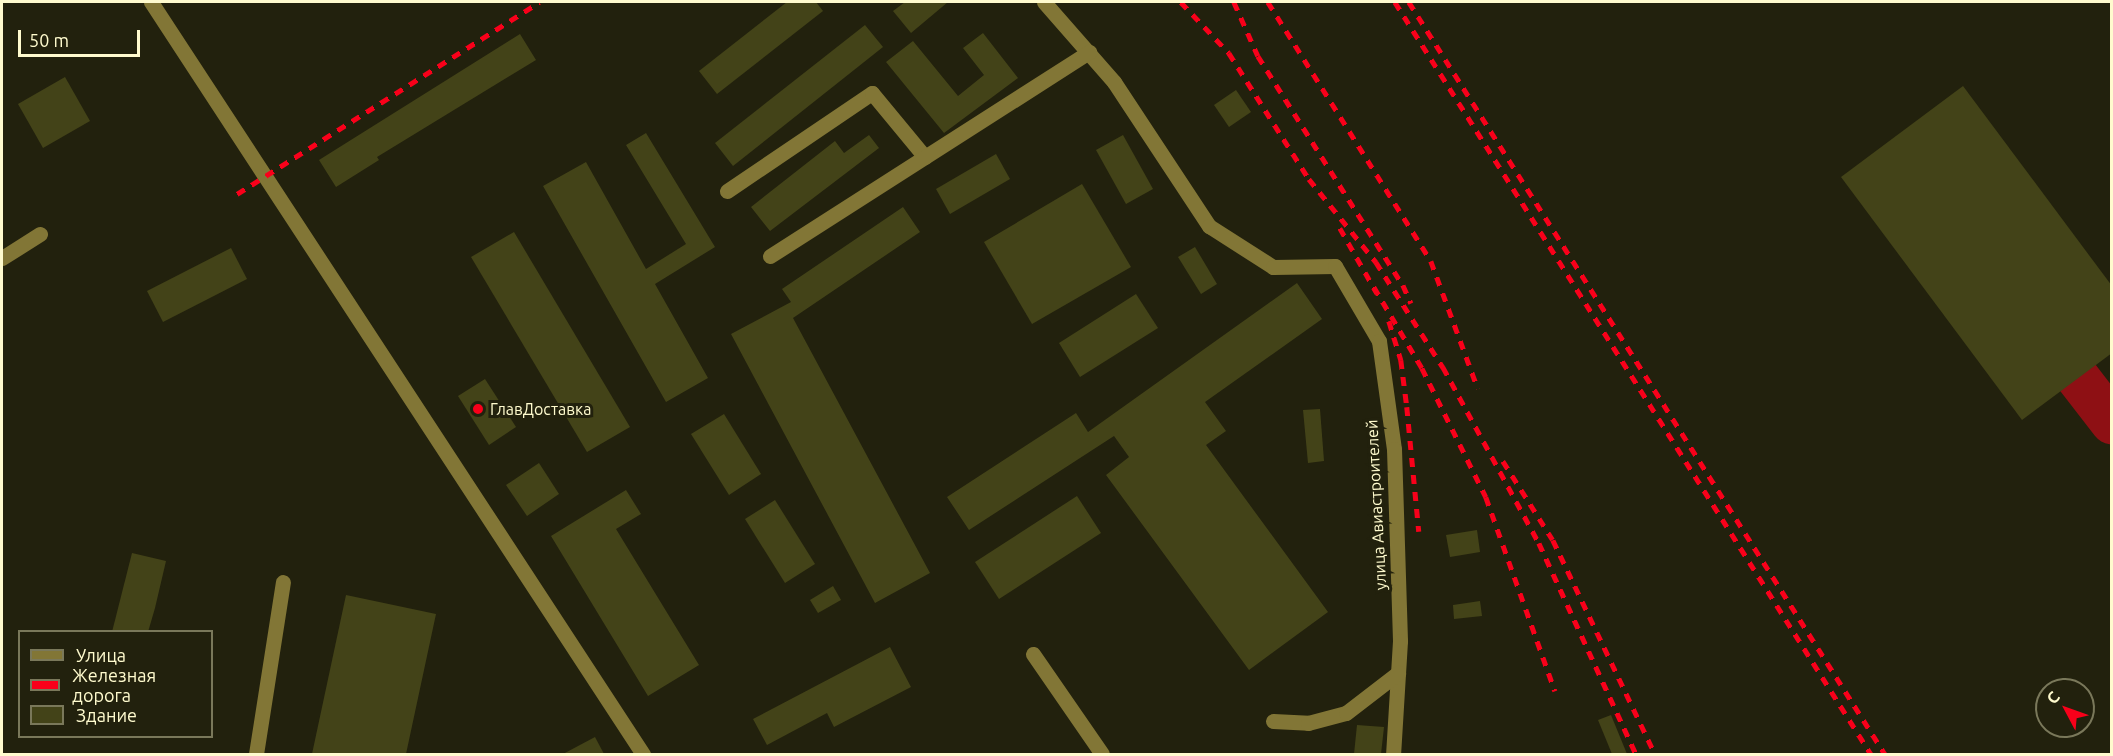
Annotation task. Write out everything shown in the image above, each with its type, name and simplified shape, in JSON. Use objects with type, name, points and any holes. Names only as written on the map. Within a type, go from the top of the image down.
[{"type":"street","points":[[151,2],[643,754]]},
{"type":"street","points":[[770,256],[1089,52],[1044,2]]},
{"type":"street","name":"улица Авиастроителей","points":[[1089,52],[1114,82],[1209,226],[1273,267],[1335,266],[1379,341],[1394,449],[1398,673],[1394,754]]},
{"type":"street","points":[[727,191],[872,93],[925,157]]},
{"type":"street","points":[[2,258],[40,234]]},
{"type":"street","points":[[256,754],[283,582]]},
{"type":"street","points":[[1033,654],[1102,754]]},
{"type":"street","points":[[1273,721],[1308,723],[1346,713],[1398,673]]},
{"type":"building","points":[[787,2],[816,2],[823,11],[717,94],[699,71]]},
{"type":"building","points":[[905,2],[948,2],[911,33],[893,11]]},
{"type":"building","points":[[865,25],[883,47],[733,166],[715,143]]},
{"type":"building","points":[[983,33],[1018,78],[944,133],[886,62],[913,41],[958,96],[984,75],[963,48]]},
{"type":"building","points":[[520,34],[536,60],[377,157],[379,160],[336,187],[319,160]]},
{"type":"building","points":[[65,77],[90,121],[43,148],[18,104]]},
{"type":"building","points":[[1963,86],[2112,286],[2112,353],[2022,420],[1841,177]]},
{"type":"building","points":[[1236,90],[1251,112],[1229,127],[1214,105]]},
{"type":"building","points":[[646,133],[715,247],[655,284],[708,378],[666,402],[543,186],[586,162],[646,269],[686,244],[626,145]]},
{"type":"building","points":[[869,135],[879,148],[770,231],[751,207],[835,141],[844,153]]},
{"type":"building","points":[[1123,135],[1153,189],[1126,204],[1096,150]]},
{"type":"building","points":[[996,154],[1010,179],[950,214],[936,189]]},
{"type":"building","points":[[1082,184],[1131,267],[1032,324],[984,242]]},
{"type":"building","points":[[903,207],[920,232],[793,318],[930,573],[875,603],[731,334],[791,302],[782,289]]},
{"type":"building","points":[[514,232],[630,427],[587,452],[471,257]]},
{"type":"building","points":[[1195,247],[1217,284],[1201,294],[1178,257]]},
{"type":"building","points":[[231,248],[247,279],[163,322],[147,291]]},
{"type":"building","points":[[1297,283],[1322,319],[1205,402],[1226,431],[1206,445],[1328,612],[1249,670],[1106,475],[1129,457],[1114,436],[969,530],[947,497],[1076,413],[1088,432]]},
{"type":"building","points":[[1136,294],[1158,328],[1080,377],[1059,343]]},
{"type":"building","points":[[485,379],[516,427],[489,445],[458,396]]},
{"type":"building","points":[[1320,409],[1324,461],[1308,463],[1303,410]]},
{"type":"building","points":[[724,414],[761,474],[729,495],[691,434]]},
{"type":"building","points":[[539,463],[559,494],[527,516],[506,485]]},
{"type":"building","points":[[626,490],[641,514],[616,529],[699,665],[648,696],[551,536]]},
{"type":"building","points":[[1077,496],[1101,533],[999,599],[975,562]]},
{"type":"building","points":[[775,500],[815,564],[785,583],[745,519]]},
{"type":"building","points":[[1477,530],[1480,552],[1450,557],[1446,535]]},
{"type":"building","points":[[132,553],[166,561],[149,630],[113,630]]},
{"type":"building","points":[[833,586],[841,600],[818,613],[810,600]]},
{"type":"building","points":[[346,595],[436,614],[406,754],[312,754]]},
{"type":"building","points":[[1480,601],[1482,616],[1454,619],[1453,605]]},
{"type":"building","points":[[890,647],[911,687],[834,727],[827,713],[767,745],[753,719]]},
{"type":"building","points":[[1611,715],[1627,754],[1612,754],[1598,720]]},
{"type":"building","points":[[1357,725],[1384,727],[1381,754],[1354,754]]},
{"type":"building","points":[[595,737],[604,754],[563,754]]},
{"type":"taxiway","points":[[2078,378],[2112,422]]},
{"type":"railway","points":[[237,194],[539,2]]},
{"type":"railway","points":[[1181,2],[1229,53],[1309,179],[1376,262],[1443,367],[1539,543],[1636,754]]},
{"type":"railway","points":[[1234,2],[1258,56],[1403,285],[1411,303]]},
{"type":"railway","points":[[1268,2],[1431,261],[1478,389]]},
{"type":"railway","points":[[1395,2],[1871,754]]},
{"type":"railway","points":[[1409,2],[1885,754]]},
{"type":"railway","points":[[1340,228],[1377,293]]},
{"type":"railway","points":[[1374,287],[1422,368],[1486,497],[1555,691]]},
{"type":"railway","points":[[1389,321],[1401,360],[1419,531]]},
{"type":"railway","points":[[1503,461],[1553,540],[1655,754]]},
{"type":"place","name":"ГлавДоставка","points":[[478,409]]}]
